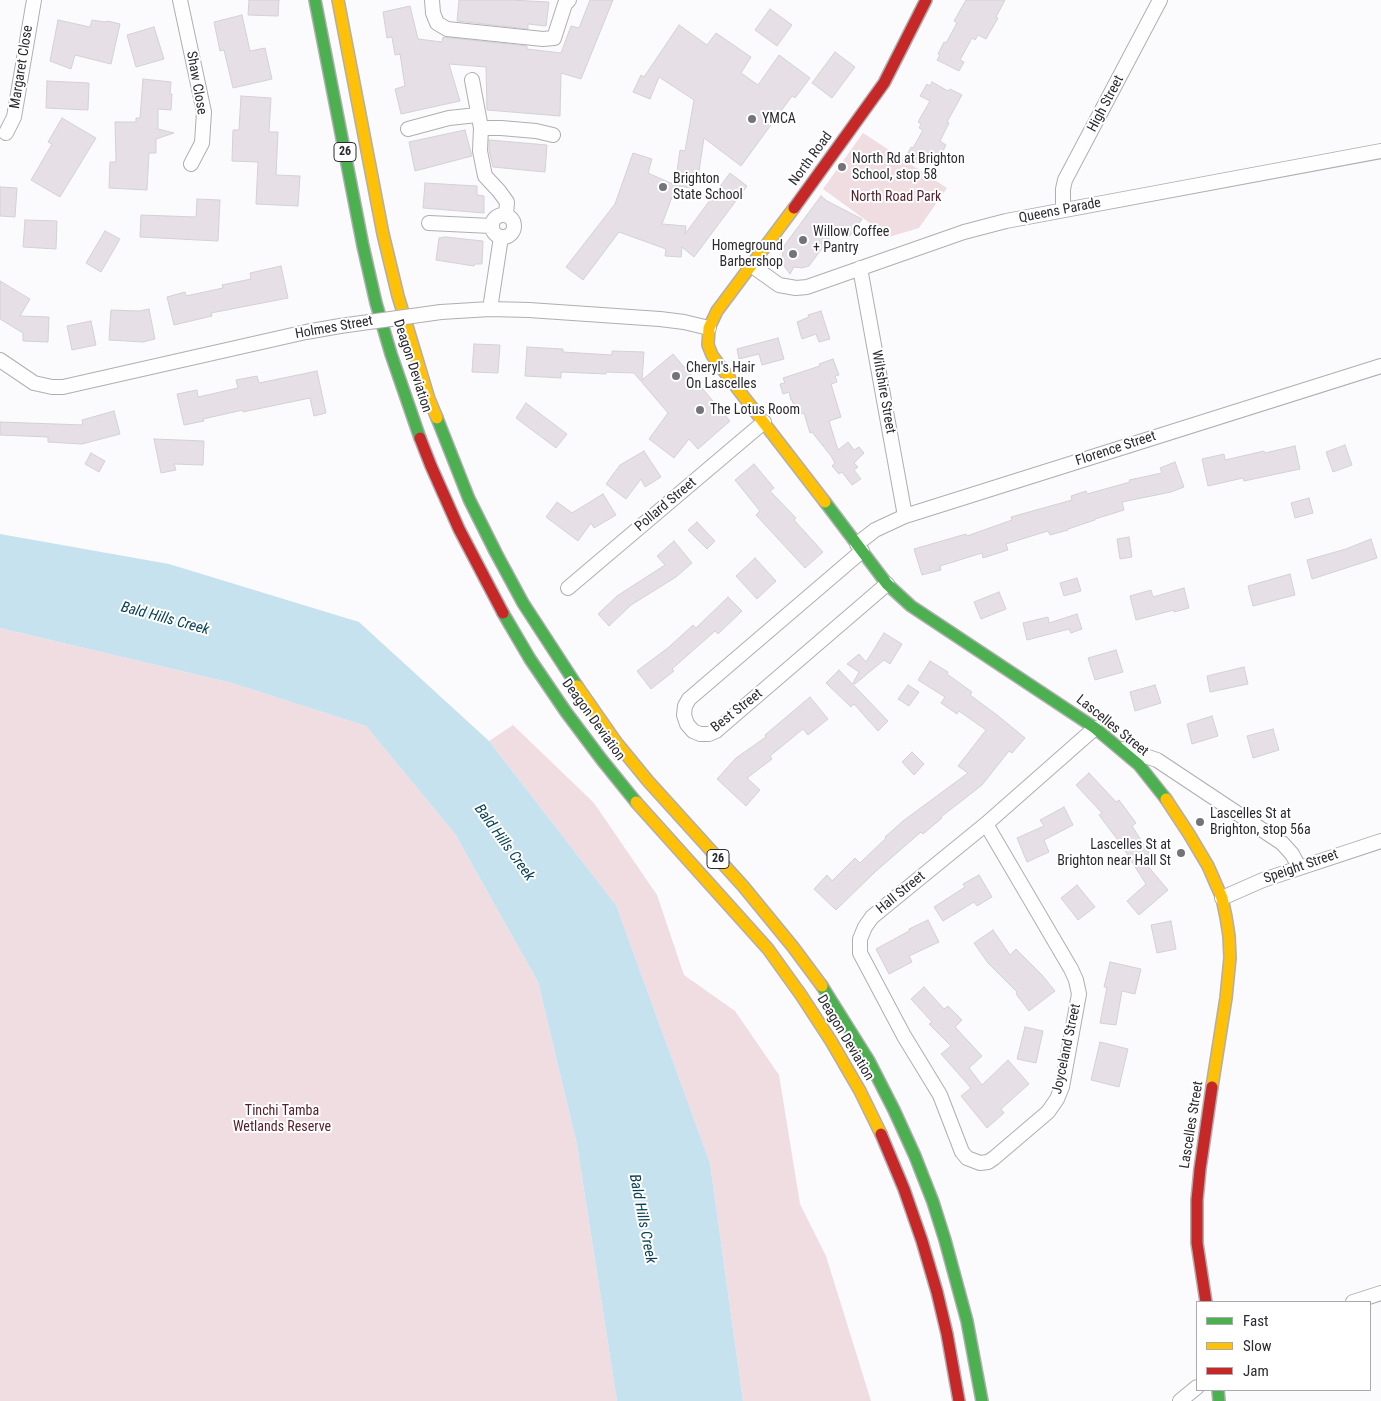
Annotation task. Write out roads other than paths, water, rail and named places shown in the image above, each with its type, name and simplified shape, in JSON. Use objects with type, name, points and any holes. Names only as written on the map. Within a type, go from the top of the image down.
[{"type":"main road","name":"Deagon Deviation","points":[[315,0],[363,246],[376,302],[408,405],[431,466],[459,529],[530,659],[566,712],[646,814],[768,949],[802,995],[860,1091],[881,1134],[907,1197],[922,1241],[947,1334],[959,1401]]},
{"type":"main road","name":"Deagon Deviation","points":[[338,0],[398,296],[430,399],[469,499],[524,603],[569,675],[616,742],[653,787],[743,886],[793,947],[837,1009],[869,1061],[898,1117],[933,1202],[967,1322],[982,1401]]},
{"type":"main road","name":"North Road","points":[[710,328],[717,311],[808,190],[884,84],[926,0]]},
{"type":"main road","name":"Lascelles Street","points":[[710,328],[708,345],[712,356],[887,584],[911,606],[1095,728],[1139,766],[1159,789],[1208,866],[1222,898],[1229,936],[1230,958],[1226,998],[1196,1200],[1197,1243],[1206,1301]]},
{"type":"street","name":"Margaret Close","points":[[6,133],[14,117],[34,0]]},
{"type":"street","name":"Shaw Close","points":[[180,0],[204,112],[202,143],[191,164]]},
{"type":"street","points":[[432,0],[433,13],[438,23],[447,29],[543,39],[554,38],[563,1]]},
{"type":"street","name":"High Street","points":[[1063,210],[1065,180],[1160,0]]},
{"type":"street","points":[[472,80],[479,122],[480,151],[485,176],[507,202],[506,215]]},
{"type":"street","points":[[408,129],[449,118],[553,135]]},
{"type":"street","name":"Queens Parade","points":[[751,265],[779,285],[796,288],[807,287],[964,232],[1006,221],[1381,151]]},
{"type":"street","points":[[506,215],[512,220],[514,229],[507,236],[501,237],[494,233],[491,226],[497,216],[506,215]]},
{"type":"street","points":[[429,223],[491,226]]},
{"type":"street","points":[[490,310],[501,237]]},
{"type":"street","name":"Wiltshire Street","points":[[860,268],[905,516]]},
{"type":"street","name":"Holmes Street","points":[[0,360],[34,383],[63,388],[306,332],[441,312],[528,310],[660,319],[710,328]]},
{"type":"street","name":"Florence Street","points":[[859,548],[875,530],[905,516],[1381,366]]},
{"type":"street","name":"Pollard Street","points":[[568,588],[764,422]]},
{"type":"street","name":"Best Street","points":[[859,548],[689,699],[685,706],[684,715],[687,724],[693,731],[700,734],[709,734],[716,730],[887,584]]},
{"type":"street","name":"Hall Street","points":[[972,1161],[962,1152],[940,1095],[904,1036],[868,969],[860,953],[860,939],[872,917],[986,824],[1095,728]]},
{"type":"street","points":[[1116,746],[1157,760],[1253,823],[1287,847],[1299,867]]},
{"type":"street","name":"Joyceland Street","points":[[972,1161],[988,1162],[994,1158],[1048,1112],[1057,1098],[1062,1087],[1079,994],[1071,969],[986,824]]},
{"type":"street","name":"Speight Street","points":[[1222,898],[1256,882],[1381,841]]},
{"type":"street","points":[[1356,1301],[1381,1293]]},
{"type":"street","points":[[1180,1401],[1196,1388]]},
{"type":"water","name":"Bald Hills Creek","points":[[0,534],[169,564],[359,622],[489,741],[616,905],[710,1163],[743,1401],[617,1401],[577,1145],[538,982],[455,834],[366,726],[232,683],[0,628]]},
{"type":"place","name":"YMCA","points":[[752,119]]},
{"type":"place","name":"North Rd at Brighton School, stop 58","points":[[842,167]]},
{"type":"place","name":"Brighton State School","points":[[663,187]]},
{"type":"place","name":"Willow Coffee + Pantry","points":[[803,240]]},
{"type":"place","name":"Homeground Barbershop","points":[[793,254]]},
{"type":"place","name":"Cheryl's Hair On Lascelles","points":[[676,376]]},
{"type":"place","name":"The Lotus Room","points":[[700,410]]},
{"type":"place","name":"Lascelles St at Brighton, stop 56a","points":[[1200,822]]},
{"type":"place","name":"Lascelles St at Brighton near Hall St","points":[[1181,853]]},
{"type":"park label","name":"North Road Park","points":[[896,197]]},
{"type":"park label","name":"Tinchi Tamba Wetlands Reserve","points":[[282,1120]]}]
